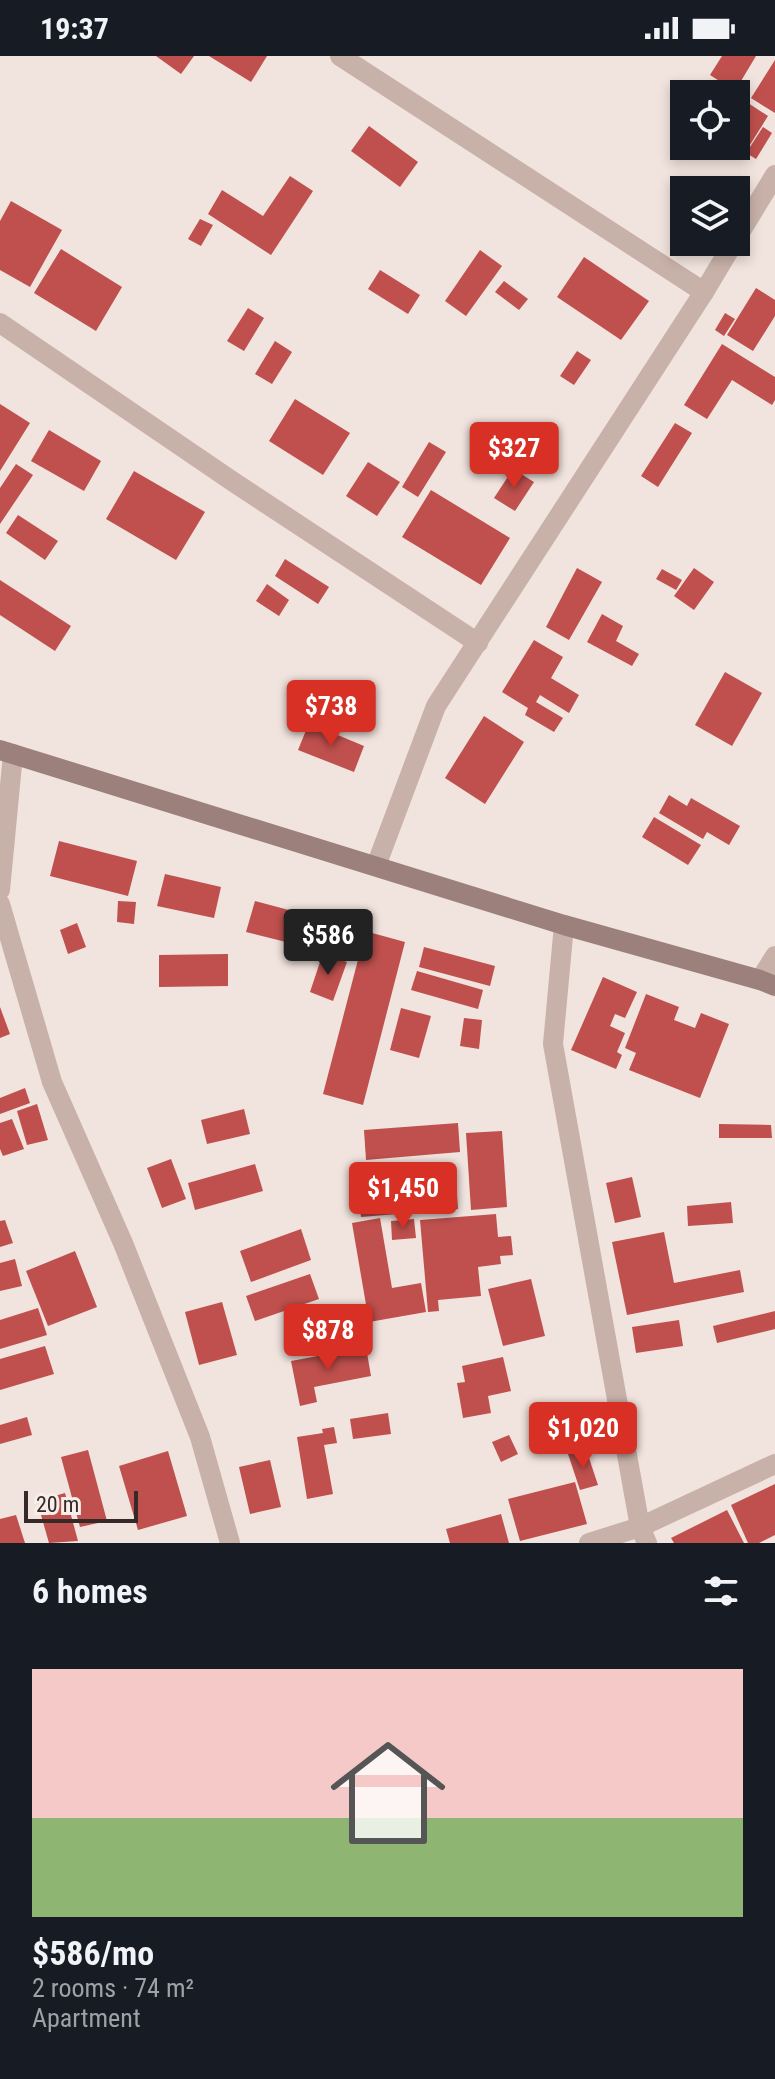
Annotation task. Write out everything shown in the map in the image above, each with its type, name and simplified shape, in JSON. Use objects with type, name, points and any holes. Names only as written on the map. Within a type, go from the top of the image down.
[{"type":"street","points":[[340,56],[704,292]]},
{"type":"street","points":[[750,216],[775,175]]},
{"type":"street","points":[[376,866],[436,706],[726,256]]},
{"type":"street","points":[[0,323],[478,643]]},
{"type":"street","points":[[0,890],[6,752],[564,925],[767,983],[775,956]]},
{"type":"street","points":[[0,904],[52,1082],[123,1243],[194,1423],[230,1543]]},
{"type":"street","points":[[564,925],[553,1044],[644,1535]]},
{"type":"street","points":[[589,1543],[644,1535],[775,1464]]},
{"type":"building","points":[[156,56],[194,56],[181,74]]},
{"type":"building","points":[[209,56],[267,56],[251,82]]},
{"type":"building","points":[[722,56],[756,56],[742,80],[718,80],[710,75]]},
{"type":"building","points":[[775,60],[775,113],[751,98]]},
{"type":"building","points":[[750,104],[768,116],[750,145]]},
{"type":"building","points":[[369,126],[418,162],[400,187],[351,151]]},
{"type":"building","points":[[763,127],[772,133],[756,159],[750,155],[750,147]]},
{"type":"building","points":[[290,176],[313,191],[271,255],[208,214],[222,190],[263,216]]},
{"type":"building","points":[[11,201],[62,230],[30,287],[0,270],[0,221]]},
{"type":"building","points":[[200,219],[213,225],[201,246],[188,239]]},
{"type":"building","points":[[61,249],[122,287],[96,331],[34,293]]},
{"type":"building","points":[[480,250],[502,266],[466,316],[445,301]]},
{"type":"building","points":[[584,257],[649,301],[621,340],[557,297]]},
{"type":"building","points":[[380,270],[420,295],[408,314],[368,289]]},
{"type":"building","points":[[504,281],[528,299],[519,310],[495,292]]},
{"type":"building","points":[[756,288],[775,300],[775,316],[753,351],[727,335]]},
{"type":"building","points":[[248,308],[264,318],[244,351],[227,341]]},
{"type":"building","points":[[725,313],[735,319],[724,336],[715,330]]},
{"type":"building","points":[[275,341],[292,352],[272,384],[255,374]]},
{"type":"building","points":[[722,344],[775,377],[775,400],[772,405],[732,380],[707,419],[684,405]]},
{"type":"building","points":[[577,351],[591,360],[574,385],[560,376]]},
{"type":"building","points":[[295,399],[350,433],[323,475],[269,441]]},
{"type":"building","points":[[0,404],[30,423],[0,471]]},
{"type":"building","points":[[675,423],[692,433],[658,487],[641,476]]},
{"type":"building","points":[[49,430],[101,461],[84,491],[31,461]]},
{"type":"building","points":[[429,442],[446,452],[418,497],[402,487]]},
{"type":"building","points":[[368,462],[400,482],[377,516],[346,496]]},
{"type":"building","points":[[16,464],[33,475],[0,524],[0,488]]},
{"type":"building","points":[[513,469],[534,482],[515,511],[494,498]]},
{"type":"building","points":[[134,471],[205,512],[176,560],[106,519]]},
{"type":"building","points":[[431,490],[510,538],[481,585],[402,537]]},
{"type":"building","points":[[18,515],[58,541],[45,560],[6,533]]},
{"type":"building","points":[[285,559],[329,587],[318,604],[275,576]]},
{"type":"building","points":[[577,568],[602,582],[569,640],[546,627]]},
{"type":"building","points":[[694,568],[714,582],[694,610],[674,596]]},
{"type":"building","points":[[662,569],[682,580],[676,590],[656,579]]},
{"type":"building","points":[[0,580],[71,626],[55,651],[0,615]]},
{"type":"building","points":[[267,584],[289,600],[279,616],[256,601]]},
{"type":"building","points":[[602,614],[623,626],[616,641],[639,654],[632,666],[587,642]]},
{"type":"building","points":[[534,640],[563,657],[551,678],[579,695],[569,713],[540,695],[536,702],[563,718],[554,732],[525,715],[528,708],[502,692]]},
{"type":"building","points":[[725,672],[762,693],[732,746],[695,725]]},
{"type":"building","points":[[484,716],[524,742],[485,804],[445,778]]},
{"type":"building","points":[[309,723],[364,746],[354,772],[298,750]]},
{"type":"building","points":[[669,795],[687,806],[691,798],[740,826],[729,845],[707,832],[703,839],[659,813]]},
{"type":"building","points":[[654,817],[701,845],[688,865],[642,837]]},
{"type":"building","points":[[59,841],[137,861],[128,896],[50,876]]},
{"type":"building","points":[[165,874],[221,887],[214,918],[157,906]]},
{"type":"building","points":[[118,901],[136,902],[134,924],[117,922]]},
{"type":"building","points":[[255,901],[330,921],[322,951],[246,932]]},
{"type":"building","points":[[77,923],[86,947],[68,954],[60,930]]},
{"type":"building","points":[[343,925],[405,942],[363,1105],[323,1094],[359,956],[336,950]]},
{"type":"building","points":[[424,947],[495,966],[490,986],[419,967]]},
{"type":"building","points":[[323,953],[347,962],[333,1001],[310,992]]},
{"type":"building","points":[[228,954],[228,986],[159,987],[159,955]]},
{"type":"building","points":[[417,971],[483,990],[478,1009],[411,990]]},
{"type":"building","points":[[603,977],[637,992],[625,1018],[615,1014],[610,1026],[625,1033],[617,1052],[622,1055],[616,1069],[571,1050]]},
{"type":"building","points":[[646,994],[679,1007],[674,1020],[695,1028],[701,1013],[729,1024],[700,1098],[629,1070],[636,1053],[625,1048]]},
{"type":"building","points":[[0,1007],[10,1034],[0,1038]]},
{"type":"building","points":[[401,1008],[431,1016],[419,1058],[390,1050]]},
{"type":"building","points":[[464,1018],[482,1020],[479,1049],[460,1046]]},
{"type":"building","points":[[25,1088],[30,1103],[0,1114],[0,1098]]},
{"type":"building","points":[[37,1104],[48,1140],[27,1145],[17,1111]]},
{"type":"building","points":[[244,1109],[250,1134],[207,1144],[201,1120]]},
{"type":"building","points":[[12,1119],[24,1149],[3,1156],[0,1123]]},
{"type":"building","points":[[458,1123],[460,1152],[366,1160],[364,1130]]},
{"type":"building","points":[[719,1124],[771,1125],[772,1138],[719,1138]]},
{"type":"building","points":[[502,1131],[507,1207],[471,1210],[466,1133]]},
{"type":"building","points":[[171,1159],[186,1199],[162,1208],[147,1168]]},
{"type":"building","points":[[255,1164],[263,1191],[195,1210],[188,1183]]},
{"type":"building","points":[[632,1177],[641,1217],[615,1223],[606,1183]]},
{"type":"building","points":[[456,1182],[458,1209],[361,1217],[358,1190]]},
{"type":"building","points":[[731,1202],[733,1223],[688,1226],[687,1206]]},
{"type":"building","points":[[496,1214],[498,1237],[511,1236],[513,1255],[500,1256],[501,1264],[478,1267],[481,1296],[438,1300],[439,1311],[428,1312],[420,1220]]},
{"type":"building","points":[[380,1218],[392,1288],[421,1283],[426,1312],[369,1322],[352,1223]]},
{"type":"building","points":[[414,1219],[416,1238],[392,1240],[391,1221]]},
{"type":"building","points":[[5,1220],[13,1243],[0,1247],[0,1221]]},
{"type":"building","points":[[301,1229],[311,1260],[251,1282],[240,1251]]},
{"type":"building","points":[[664,1232],[674,1283],[740,1270],[744,1292],[627,1315],[612,1242]]},
{"type":"building","points":[[75,1251],[97,1307],[48,1326],[26,1271]]},
{"type":"building","points":[[15,1259],[22,1286],[0,1291],[0,1263]]},
{"type":"building","points":[[310,1274],[319,1299],[255,1321],[246,1296]]},
{"type":"building","points":[[531,1279],[545,1336],[503,1346],[488,1289]]},
{"type":"building","points":[[222,1302],[237,1355],[199,1365],[185,1312]]},
{"type":"building","points":[[38,1308],[47,1335],[0,1349],[0,1320]]},
{"type":"building","points":[[775,1311],[775,1329],[717,1343],[713,1326]]},
{"type":"building","points":[[679,1320],[683,1346],[636,1353],[632,1327]]},
{"type":"building","points":[[319,1324],[324,1346],[309,1349],[304,1327]]},
{"type":"building","points":[[45,1346],[54,1374],[0,1390],[0,1359]]},
{"type":"building","points":[[366,1347],[371,1376],[314,1387],[317,1402],[300,1406],[291,1361]]},
{"type":"building","points":[[503,1357],[511,1391],[488,1396],[491,1413],[463,1418],[457,1383],[465,1382],[462,1366]]},
{"type":"building","points":[[388,1413],[391,1434],[353,1439],[350,1419]]},
{"type":"building","points":[[27,1417],[32,1435],[0,1444],[0,1425]]},
{"type":"building","points":[[334,1427],[337,1443],[324,1445],[333,1494],[307,1499],[297,1437],[323,1433],[322,1429]]},
{"type":"building","points":[[509,1435],[518,1454],[501,1462],[492,1442]]},
{"type":"building","points":[[586,1449],[598,1485],[580,1490],[568,1454]]},
{"type":"building","points":[[88,1450],[107,1521],[80,1527],[61,1457]]},
{"type":"building","points":[[168,1451],[187,1516],[138,1530],[119,1466]]},
{"type":"building","points":[[270,1460],[281,1507],[250,1514],[239,1467]]},
{"type":"building","points":[[575,1482],[587,1524],[520,1541],[508,1499]]},
{"type":"building","points":[[775,1484],[775,1535],[759,1543],[748,1543],[731,1505]]},
{"type":"building","points":[[65,1493],[78,1541],[49,1543],[37,1501]]},
{"type":"building","points":[[727,1510],[744,1543],[674,1543],[671,1538]]},
{"type":"building","points":[[501,1514],[509,1543],[450,1543],[446,1529]]},
{"type":"building","points":[[16,1515],[25,1543],[0,1543],[0,1519]]}]
